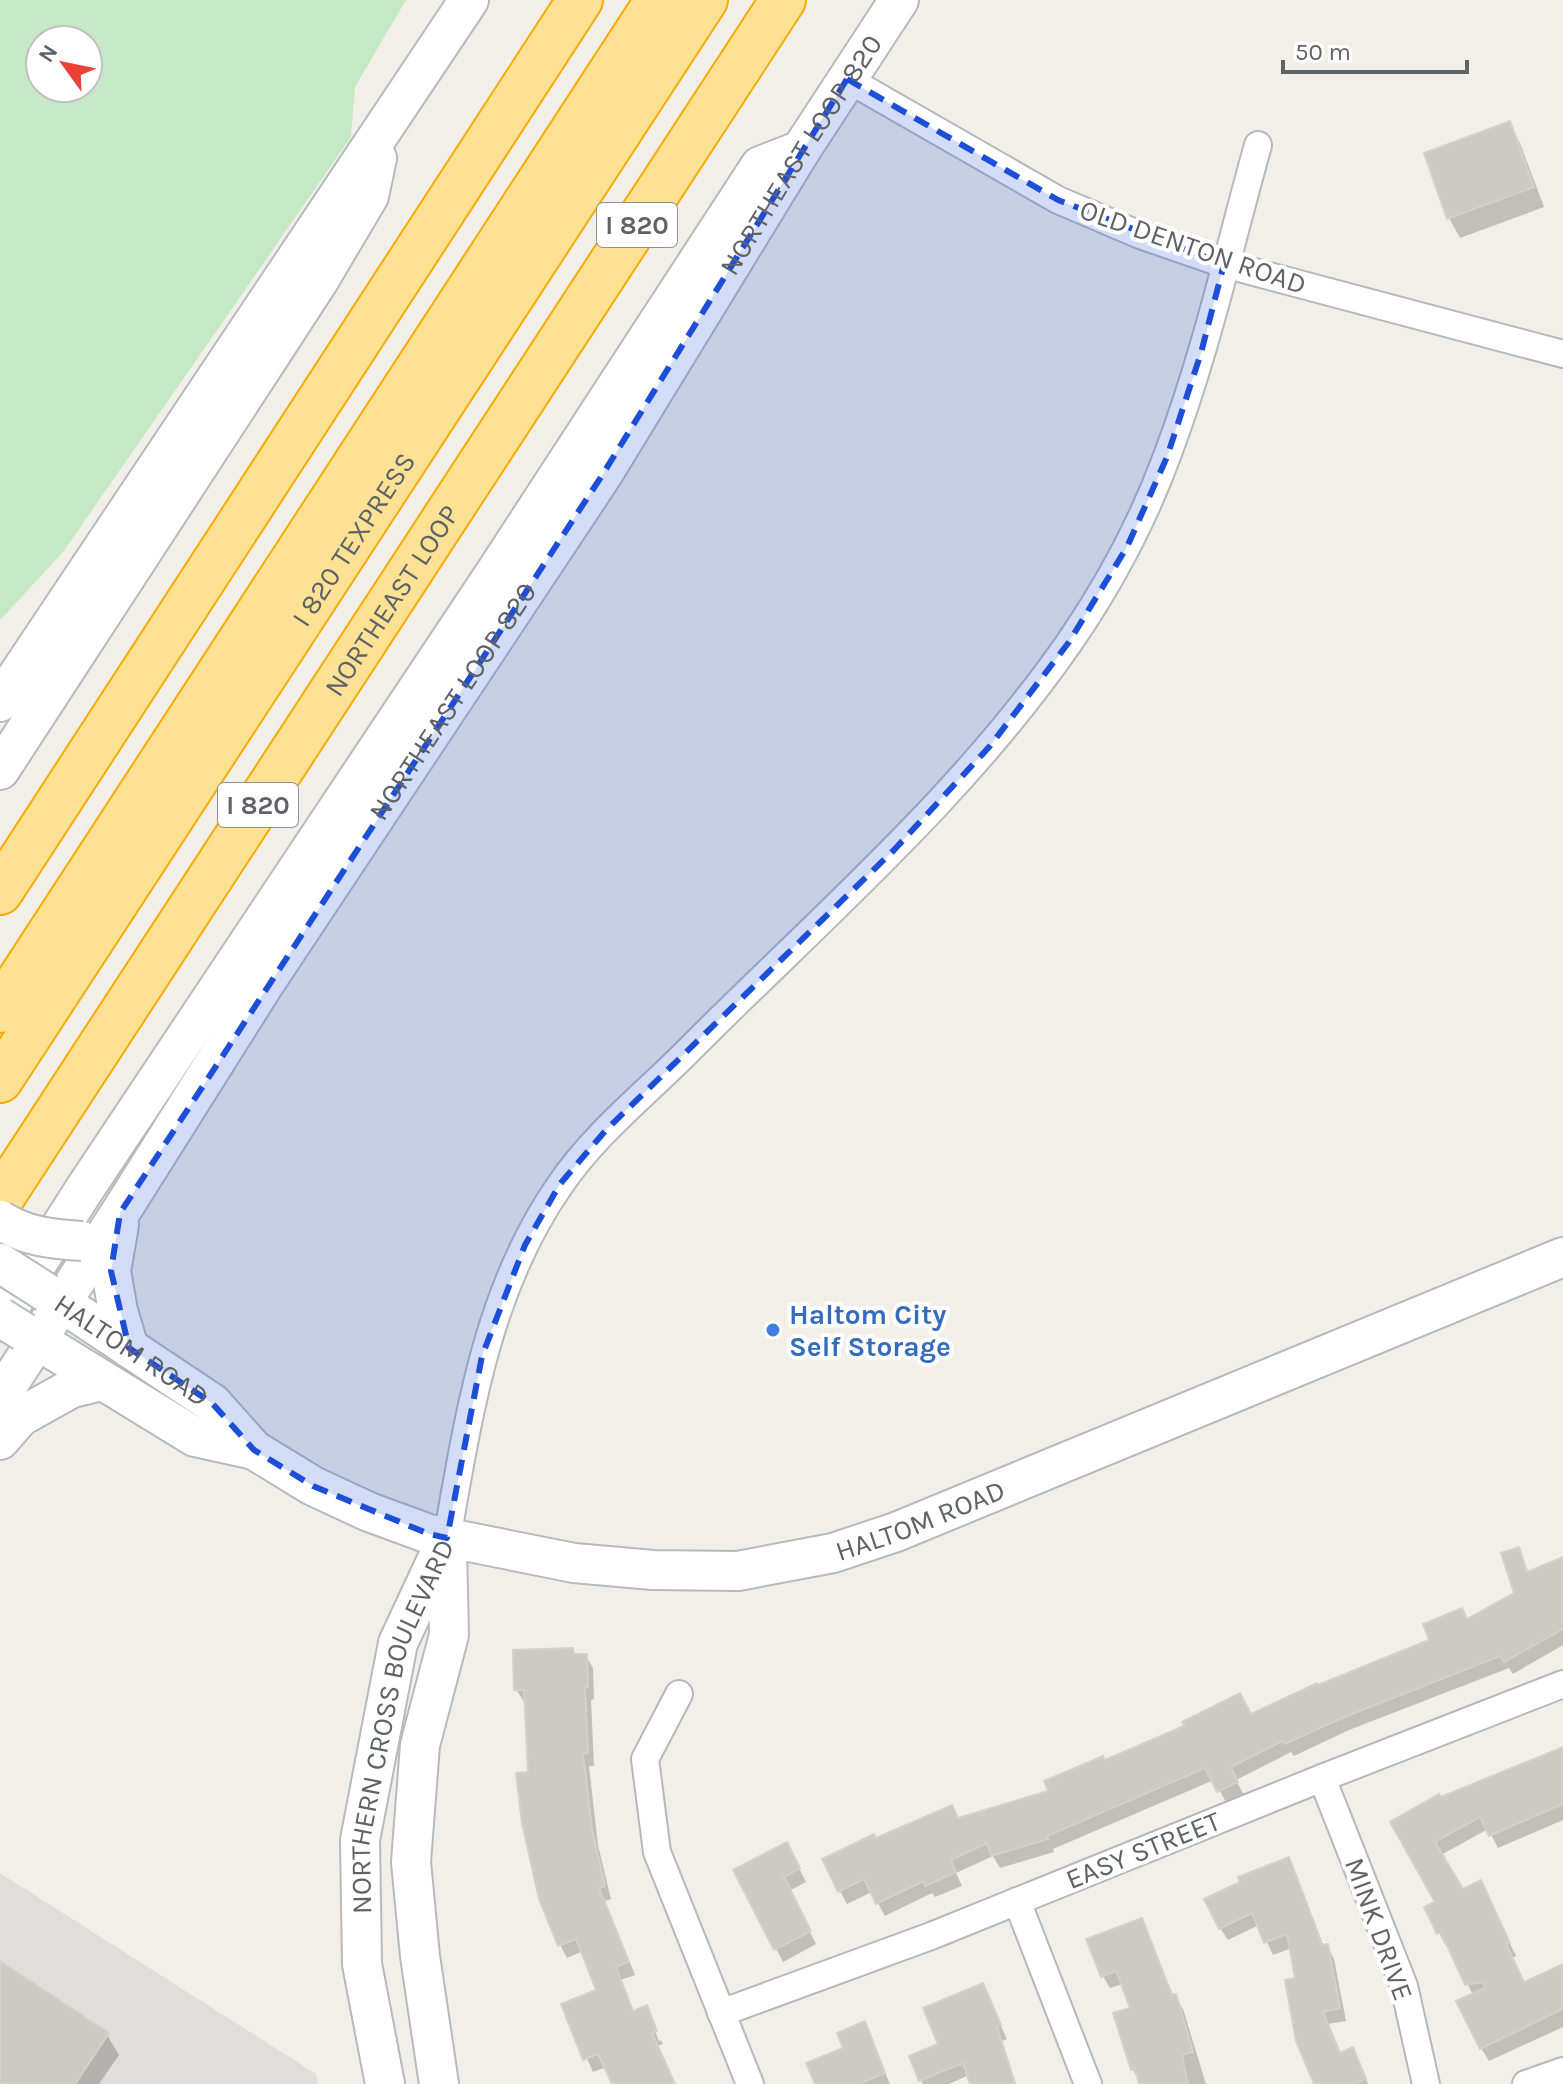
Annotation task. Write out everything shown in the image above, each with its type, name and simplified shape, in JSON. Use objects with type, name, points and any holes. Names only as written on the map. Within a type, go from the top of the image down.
[{"type":"highway","points":[[0,892],[580,0]]},
{"type":"highway","name":"I 820 TEXPRESS","points":[[0,1010],[658,0]]},
{"type":"highway","name":"I 820 TEXPRESS","points":[[0,1080],[705,0]]},
{"type":"highway","name":"NORTHEAST LOOP","points":[[0,1200],[783,0]]},
{"type":"main road","points":[[0,702],[469,0]]},
{"type":"main road","name":"NORTHEAST LOOP 820","points":[[0,1397],[15,1328],[54,1298],[120,1213],[272,973],[601,477],[801,150],[899,0]]},
{"type":"main road","points":[[0,770],[318,282],[369,196],[384,128]]},
{"type":"main road","points":[[15,1328],[84,1190],[493,576],[760,166],[801,150]]},
{"type":"main road","points":[[0,1220],[17,1231],[38,1238],[82,1241],[120,1213]]},
{"type":"main road","points":[[120,1213],[111,1271],[129,1348]]},
{"type":"main road","name":"HALTOM ROAD","points":[[0,1263],[212,1403],[254,1450],[313,1486],[369,1512],[429,1534],[574,1563],[653,1570],[738,1571],[833,1553],[910,1526],[1563,1257]]},
{"type":"main road","name":"HALTOM ROAD","points":[[15,1328],[195,1437],[254,1450]]},
{"type":"main road","points":[[0,1440],[20,1417],[72,1388],[102,1381]]},
{"type":"main road","name":"NORTHERN CROSS BOULEVARD","points":[[385,2084],[362,1964],[360,1840],[398,1643],[447,1538]]},
{"type":"main road","name":"NORTHERN CROSS BOULEVARD","points":[[439,2084],[420,1956],[411,1862],[420,1745],[449,1635],[447,1538]]},
{"type":"street","name":"OLD DENTON ROAD","points":[[847,79],[1058,200],[1140,235],[1224,264],[1563,354]]},
{"type":"street","points":[[447,1538],[482,1356],[500,1302],[525,1245],[560,1184],[606,1130],[905,839],[990,746],[1069,642],[1127,547],[1167,457],[1201,353],[1258,145]]},
{"type":"street","name":"EASY STREET","points":[[721,2013],[931,1936],[1563,1684]]},
{"type":"street","points":[[679,1694],[645,1759],[657,1852],[750,2084]]},
{"type":"street","name":"MINK DRIVE","points":[[1322,1778],[1404,1986],[1426,2084]]},
{"type":"street","points":[[1017,1901],[1088,2084]]},
{"type":"street","points":[[1526,2084],[1563,2071]]},
{"type":"highlighted area","points":[[847,79],[1058,200],[1224,264],[1201,353],[1167,457],[1127,547],[1069,642],[990,746],[894,850],[606,1130],[560,1184],[525,1245],[482,1356],[447,1538],[429,1534],[313,1486],[254,1450],[212,1403],[129,1348],[111,1271],[120,1213],[601,477]]},
{"type":"shaded area","points":[[0,1873],[316,2074],[318,2084],[0,2084]]},
{"type":"green space","points":[[0,0],[406,0],[355,87],[351,137],[63,552],[0,620]]},
{"type":"building","points":[[1510,121],[1534,187],[1447,219],[1424,153]]},
{"type":"building","points":[[1519,1547],[1527,1572],[1563,1557],[1563,1629],[1504,1662],[1500,1656],[1342,1718],[1285,1744],[1283,1741],[1231,1767],[1238,1782],[1217,1792],[1205,1768],[1047,1836],[1048,1839],[991,1856],[987,1843],[951,1860],[956,1872],[925,1886],[924,1881],[876,1904],[864,1879],[838,1892],[822,1859],[874,1834],[876,1838],[952,1805],[958,1818],[1048,1791],[1044,1781],[1103,1756],[1105,1760],[1184,1726],[1182,1722],[1240,1693],[1251,1714],[1317,1683],[1429,1640],[1423,1624],[1462,1608],[1467,1619],[1514,1593],[1501,1553]]},
{"type":"building","points":[[573,1648],[574,1654],[587,1654],[588,1753],[583,1754],[592,1830],[605,1886],[599,1888],[629,1962],[616,1967],[633,2011],[647,2005],[657,2031],[652,2033],[675,2084],[612,2084],[598,2054],[583,2060],[561,2004],[596,1990],[576,1939],[558,1946],[539,1899],[522,1823],[516,1773],[528,1772],[524,1690],[514,1690],[513,1650]]},
{"type":"building","points":[[1563,1747],[1563,1804],[1489,1836],[1480,1817],[1435,1842],[1463,1889],[1481,1880],[1524,1982],[1563,1964],[1563,2009],[1480,2049],[1456,2001],[1485,1988],[1483,1982],[1465,1985],[1441,1932],[1437,1934],[1424,1907],[1435,1902],[1390,1822],[1439,1794],[1441,1797]]},
{"type":"building","points":[[787,1842],[800,1868],[784,1877],[811,1931],[774,1950],[733,1870]]},
{"type":"building","points":[[1289,1857],[1322,1945],[1328,1944],[1340,2008],[1323,2012],[1340,2053],[1353,2047],[1366,2079],[1354,2084],[1314,2084],[1296,2041],[1285,1980],[1295,1978],[1287,1934],[1264,1943],[1252,1913],[1219,1929],[1204,1899],[1240,1882],[1238,1877]]},
{"type":"building","points":[[1142,1918],[1172,1995],[1176,1994],[1193,2052],[1182,2055],[1188,2084],[1139,2084],[1135,2069],[1131,2070],[1113,2013],[1130,2008],[1116,1971],[1101,1977],[1086,1939]]},
{"type":"building","points":[[0,1961],[109,2033],[75,2084],[0,2084]]},
{"type":"building","points":[[983,1983],[1001,2025],[997,2027],[1015,2084],[970,2084],[963,2063],[919,2081],[909,2056],[938,2044],[923,2008]]},
{"type":"building","points":[[865,2021],[885,2073],[859,2084],[815,2084],[806,2063],[843,2048],[837,2033]]},
{"type":"place","name":"Haltom City Self Storage","points":[[773,1330]]}]
